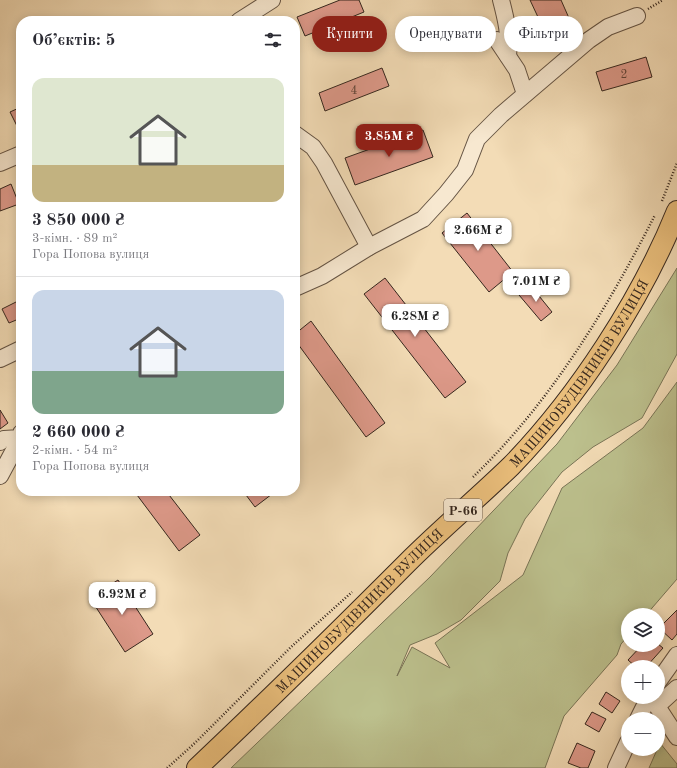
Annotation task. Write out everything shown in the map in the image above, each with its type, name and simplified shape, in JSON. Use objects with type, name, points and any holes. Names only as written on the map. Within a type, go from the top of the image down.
[{"type":"main road","name":"МАШИНОБУДІВНИКІВ ВУЛИЦЯ","points":[[196,768],[245,723],[419,551],[511,465],[570,398],[629,309],[667,237],[668,208]]},
{"type":"street","points":[[247,16],[272,0]]},
{"type":"street","points":[[501,0],[507,25],[509,42],[508,56]]},
{"type":"street","points":[[300,286],[322,276],[369,248],[423,219],[465,170],[477,139],[501,115],[589,40],[608,27],[637,16]]},
{"type":"street","points":[[497,40],[517,70],[525,94]]},
{"type":"street","points":[[300,138],[313,147],[324,163],[369,248]]},
{"type":"street","points":[[0,163],[16,156]]},
{"type":"street","points":[[0,359],[16,351]]},
{"type":"street","points":[[0,442],[4,439],[16,437]]},
{"type":"street","points":[[0,476],[16,446]]},
{"type":"street","points":[[665,672],[677,655]]},
{"type":"street","points":[[665,694],[677,688]]},
{"type":"street","points":[[655,704],[677,737]]},
{"type":"street","points":[[616,768],[622,756]]},
{"type":"path","points":[[668,208],[677,163]]},
{"type":"path","points":[[472,478],[520,426],[582,344],[615,290],[657,212]]},
{"type":"path","points":[[167,768],[196,742],[291,647],[354,590]]},
{"type":"green space","points":[[677,268],[677,354],[642,418],[593,447],[562,472],[525,519],[508,553],[500,581],[461,620],[437,634],[410,645],[397,676],[412,647],[450,668],[435,643],[523,575],[562,488],[643,428],[677,382],[677,579],[652,608],[621,608],[621,644],[617,655],[564,716],[545,768],[231,768],[430,577],[557,444],[617,365]]},
{"type":"green space","points":[[665,749],[677,764],[677,768],[649,768],[654,756],[665,756]]},
{"type":"building","points":[[340,0],[359,0],[364,12],[354,16],[312,16],[312,33],[305,36],[300,24],[300,16]]},
{"type":"building","points":[[530,0],[561,0],[568,16],[537,16]]},
{"type":"building","points":[[646,57],[652,77],[602,91],[596,72]]},
{"type":"building","points":[[382,68],[389,86],[325,111],[319,93]]},
{"type":"building","points":[[16,109],[16,124],[10,112]]},
{"type":"building","points":[[423,130],[433,157],[355,185],[345,158]]},
{"type":"building","points":[[11,184],[16,196],[16,205],[0,211],[0,189]]},
{"type":"building","points":[[467,213],[513,272],[489,292],[442,233]]},
{"type":"building","points":[[385,278],[466,382],[445,398],[364,294]]},
{"type":"building","points":[[531,286],[552,312],[541,321],[519,295]]},
{"type":"building","points":[[16,302],[16,320],[9,323],[2,309]]},
{"type":"building","points":[[311,321],[385,423],[366,437],[300,347],[300,330]]},
{"type":"building","points":[[0,410],[8,423],[0,429]]},
{"type":"building","points":[[138,496],[170,496],[200,535],[179,551]]},
{"type":"building","points":[[247,496],[269,496],[255,507]]},
{"type":"building","points":[[118,580],[153,634],[125,652],[90,598]]},
{"type":"building","points":[[677,610],[677,634],[672,640],[665,634],[665,622]]},
{"type":"building","points":[[635,652],[659,652],[652,660],[628,660]]},
{"type":"building","points":[[606,692],[620,701],[612,713],[599,704]]},
{"type":"building","points":[[592,712],[606,719],[599,732],[585,724]]},
{"type":"building","points":[[577,743],[595,751],[588,768],[581,768],[568,763]]}]
